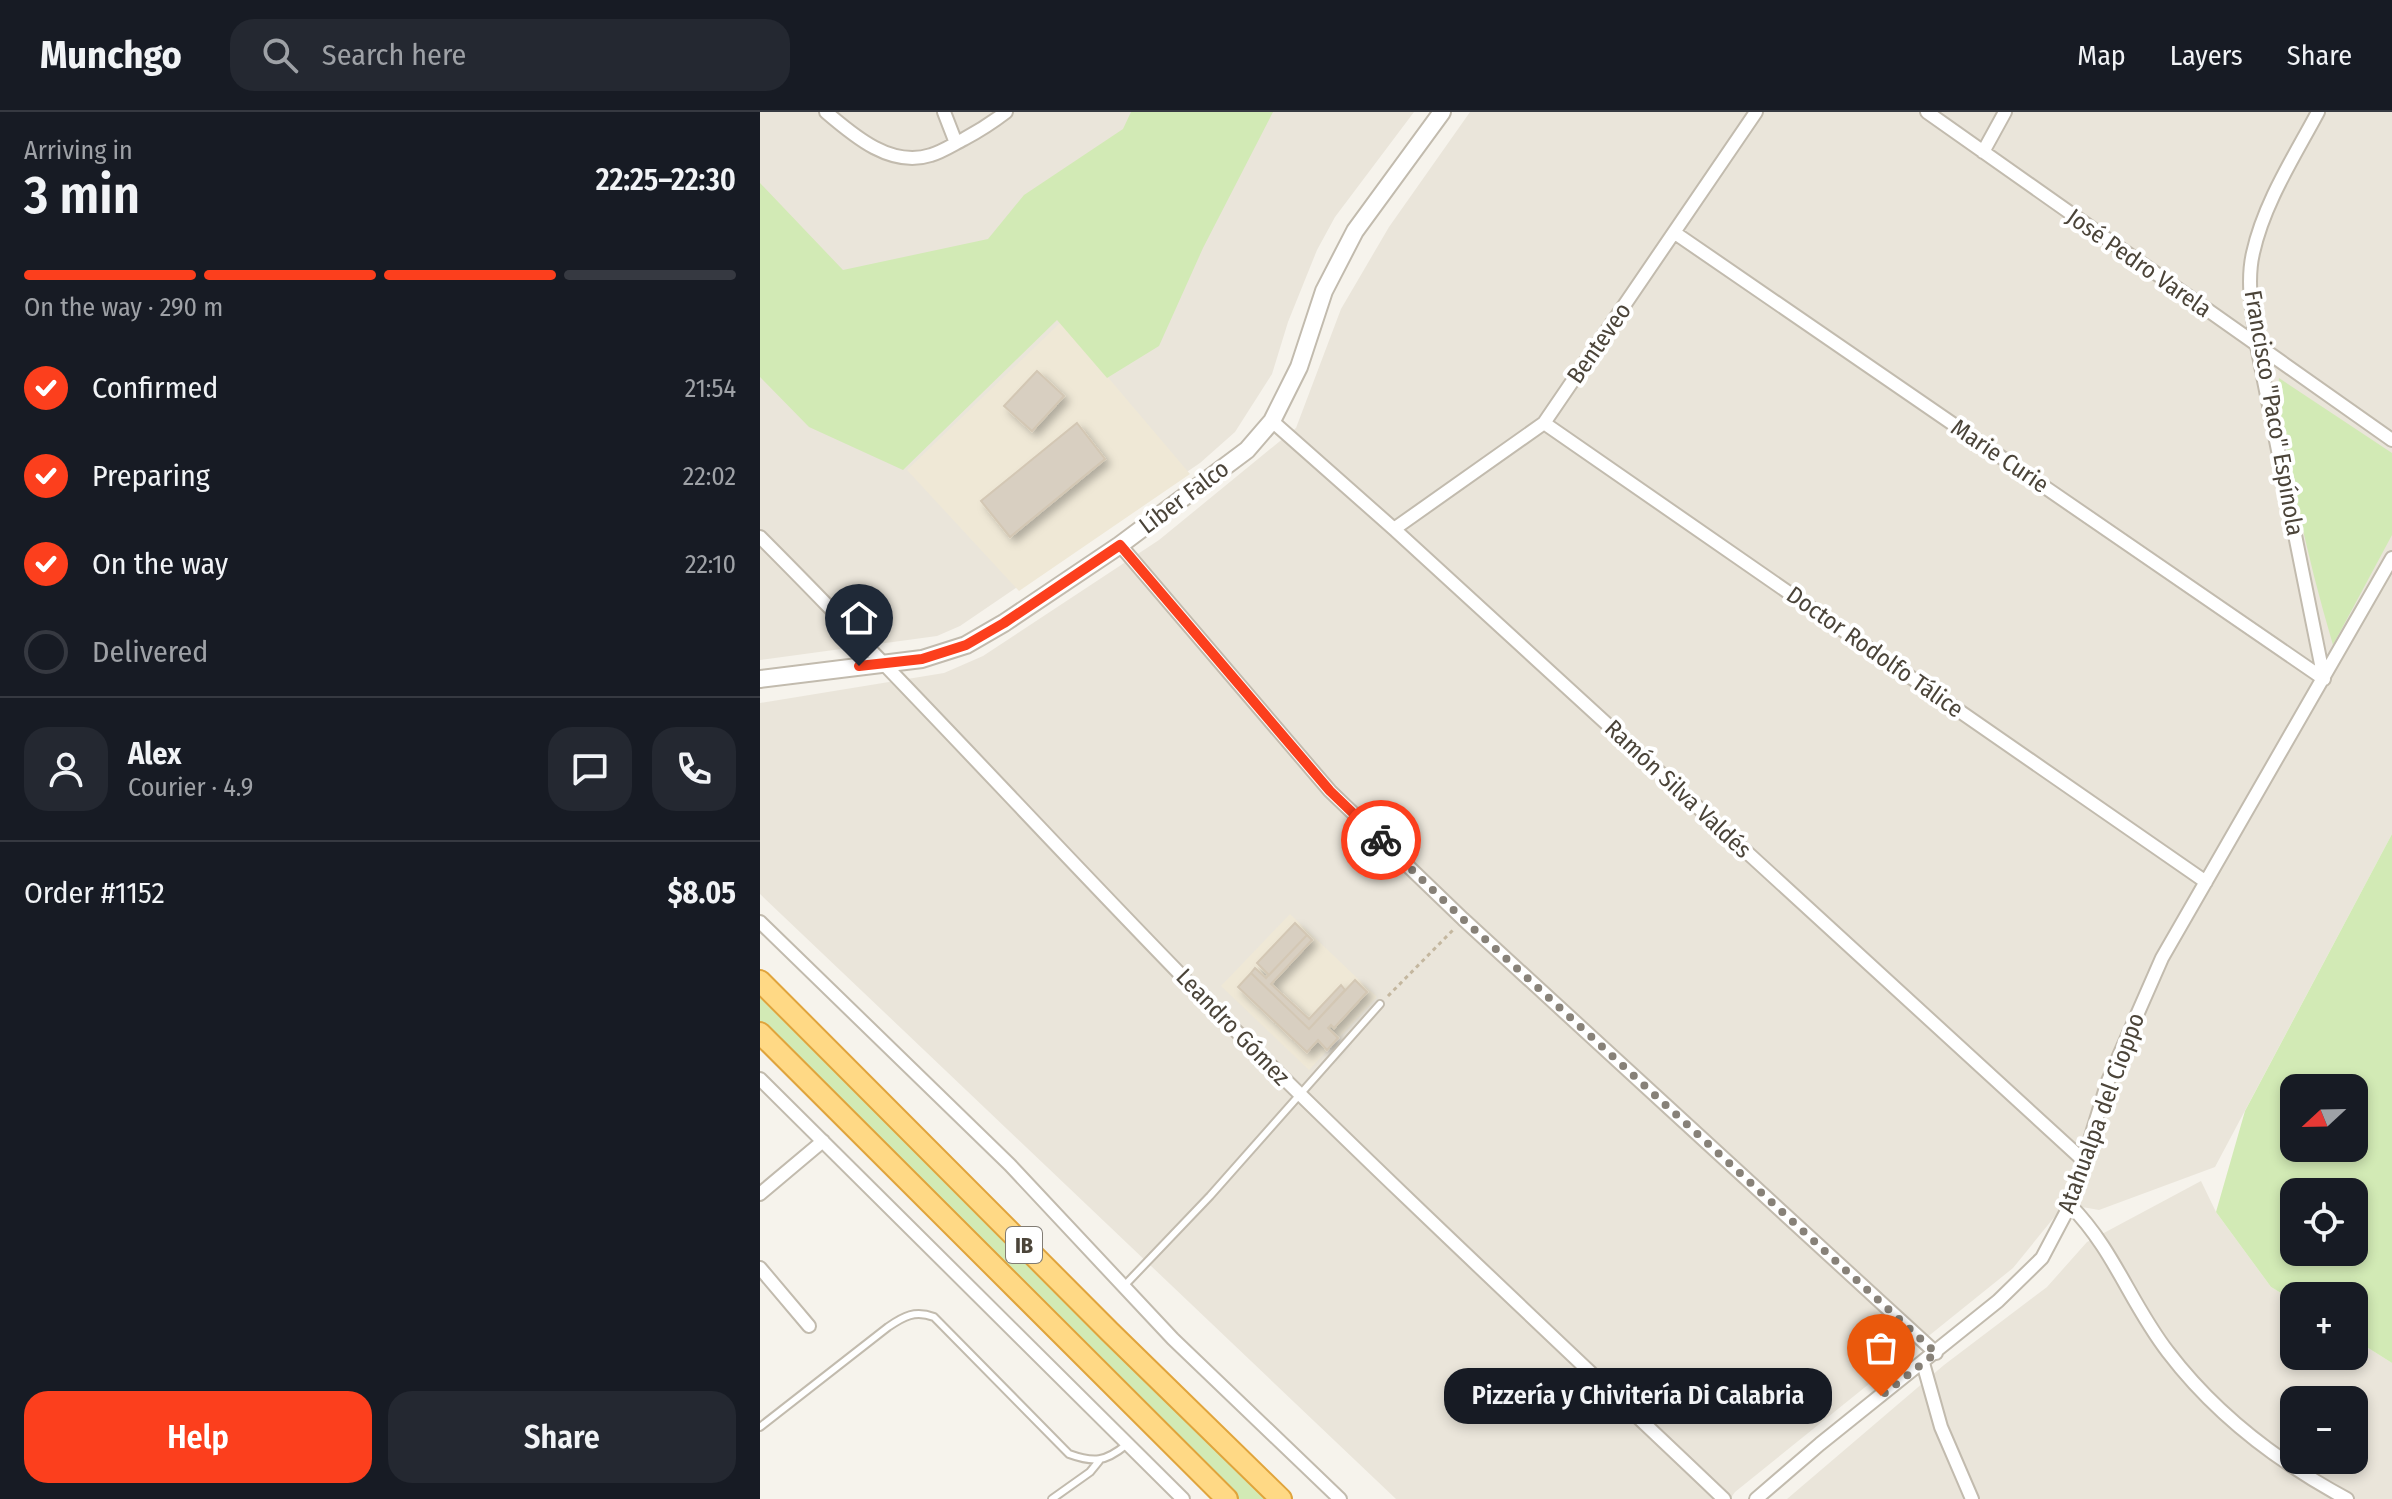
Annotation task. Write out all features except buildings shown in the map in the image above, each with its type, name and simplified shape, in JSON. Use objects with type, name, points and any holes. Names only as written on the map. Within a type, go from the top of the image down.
[{"type":"highway","name":"IB","points":[[760,981],[1281,1499]]},
{"type":"highway","name":"IB","points":[[760,1033],[1227,1499]]},
{"type":"street","points":[[826,112],[862,141],[900,157],[930,156],[1006,112]]},
{"type":"street","points":[[944,112],[956,143]]},
{"type":"street","name":"Líber Falco","points":[[760,679],[922,659],[966,645],[1120,545],[1247,450],[1272,421],[1299,367],[1324,291],[1355,231],[1442,112]]},
{"type":"street","name":"Benteveo","points":[[1394,529],[1544,423],[1756,112]]},
{"type":"street","name":"José Pedro Varela","points":[[1927,112],[2392,440]]},
{"type":"street","points":[[1983,152],[2005,112]]},
{"type":"street","name":"Francisco \"Paco\" Espínola","points":[[2318,112],[2265,212],[2252,255],[2250,292],[2257,346],[2324,679]]},
{"type":"street","name":"Marie Curie","points":[[1675,233],[2324,679]]},
{"type":"street","name":"Ramón Silva Valdés","points":[[1272,421],[2083,1160]]},
{"type":"street","name":"Doctor Rodolfo Tálice","points":[[1544,423],[2206,882]]},
{"type":"street","name":"Leandro Gómez","points":[[760,537],[887,664],[1301,1095],[1724,1499]]},
{"type":"street","points":[[1120,545],[1330,791],[1463,919],[1936,1353]]},
{"type":"street","name":"Atahualpa del Cioppo","points":[[1756,1499],[1998,1301],[2042,1258],[2070,1205],[2108,1081],[2162,958],[2392,558]]},
{"type":"street","points":[[760,922],[1010,1165],[1173,1339],[1340,1499]]},
{"type":"street","points":[[760,1079],[1183,1499]]},
{"type":"street","points":[[760,1194],[823,1141]]},
{"type":"street","points":[[2070,1205],[2093,1228],[2168,1352],[2203,1393],[2241,1429],[2276,1456],[2347,1499]]},
{"type":"street","points":[[760,1268],[809,1326]]},
{"type":"street","points":[[1923,1363],[1941,1427],[1972,1499]]},
{"type":"lane","points":[[1124,1286],[1210,1196],[1380,1004]]},
{"type":"lane","points":[[760,1427],[888,1327],[905,1316],[921,1312],[934,1317],[1069,1454],[1099,1461],[1126,1445]]},
{"type":"lane","points":[[1052,1499],[1090,1472],[1099,1461]]},
{"type":"path","points":[[1380,1004],[1463,919]]},
{"type":"shaded area","points":[[760,112],[1414,112],[1335,217],[1317,250],[1288,322],[1272,374],[1235,432],[1200,463],[960,626],[937,636],[760,660]]},
{"type":"shaded area","points":[[1470,112],[2392,112],[2392,834],[2215,1167],[2099,1210],[2065,1204],[2013,1268],[1730,1499],[1396,1499],[760,894],[760,703],[944,673],[983,656],[1159,540],[1296,428],[1341,309],[1389,227]]},
{"type":"shaded area","points":[[1061,322],[1190,474],[1019,591],[907,470]]},
{"type":"shaded area","points":[[1290,914],[1377,997],[1309,1070],[1221,986]]},
{"type":"shaded area","points":[[2201,1181],[2216,1212],[2271,1287],[2280,1292],[2280,1370],[2368,1370],[2368,1348],[2392,1363],[2392,1499],[1787,1499],[1944,1365],[2047,1287],[2087,1242]]},
{"type":"green space","points":[[1131,112],[1273,112],[1203,248],[1159,346],[1107,378],[1057,320],[903,470],[809,427],[760,377],[760,183],[843,270],[988,239],[1024,195],[1123,129]]},
{"type":"green space","points":[[2279,378],[2392,453],[2392,535],[2333,645],[2313,573],[2292,476],[2279,406]]},
{"type":"green space","points":[[2392,834],[2392,1363],[2368,1348],[2368,1282],[2280,1282],[2280,1292],[2271,1287],[2216,1212],[2245,1111]]},
{"type":"green space","points":[[760,995],[1202,1436],[1270,1499],[1239,1499],[760,1021]]},
{"type":"way so far","points":[[1381,840],[1463,919],[1928,1343],[1936,1353],[1881,1396]]},
{"type":"place","name":"Pizzería y Chivitería Di Calabria","points":[[1881,1396]]},
{"type":"route","points":[[859,666],[922,659],[966,645],[1120,545],[1330,791],[1381,840]]}]
